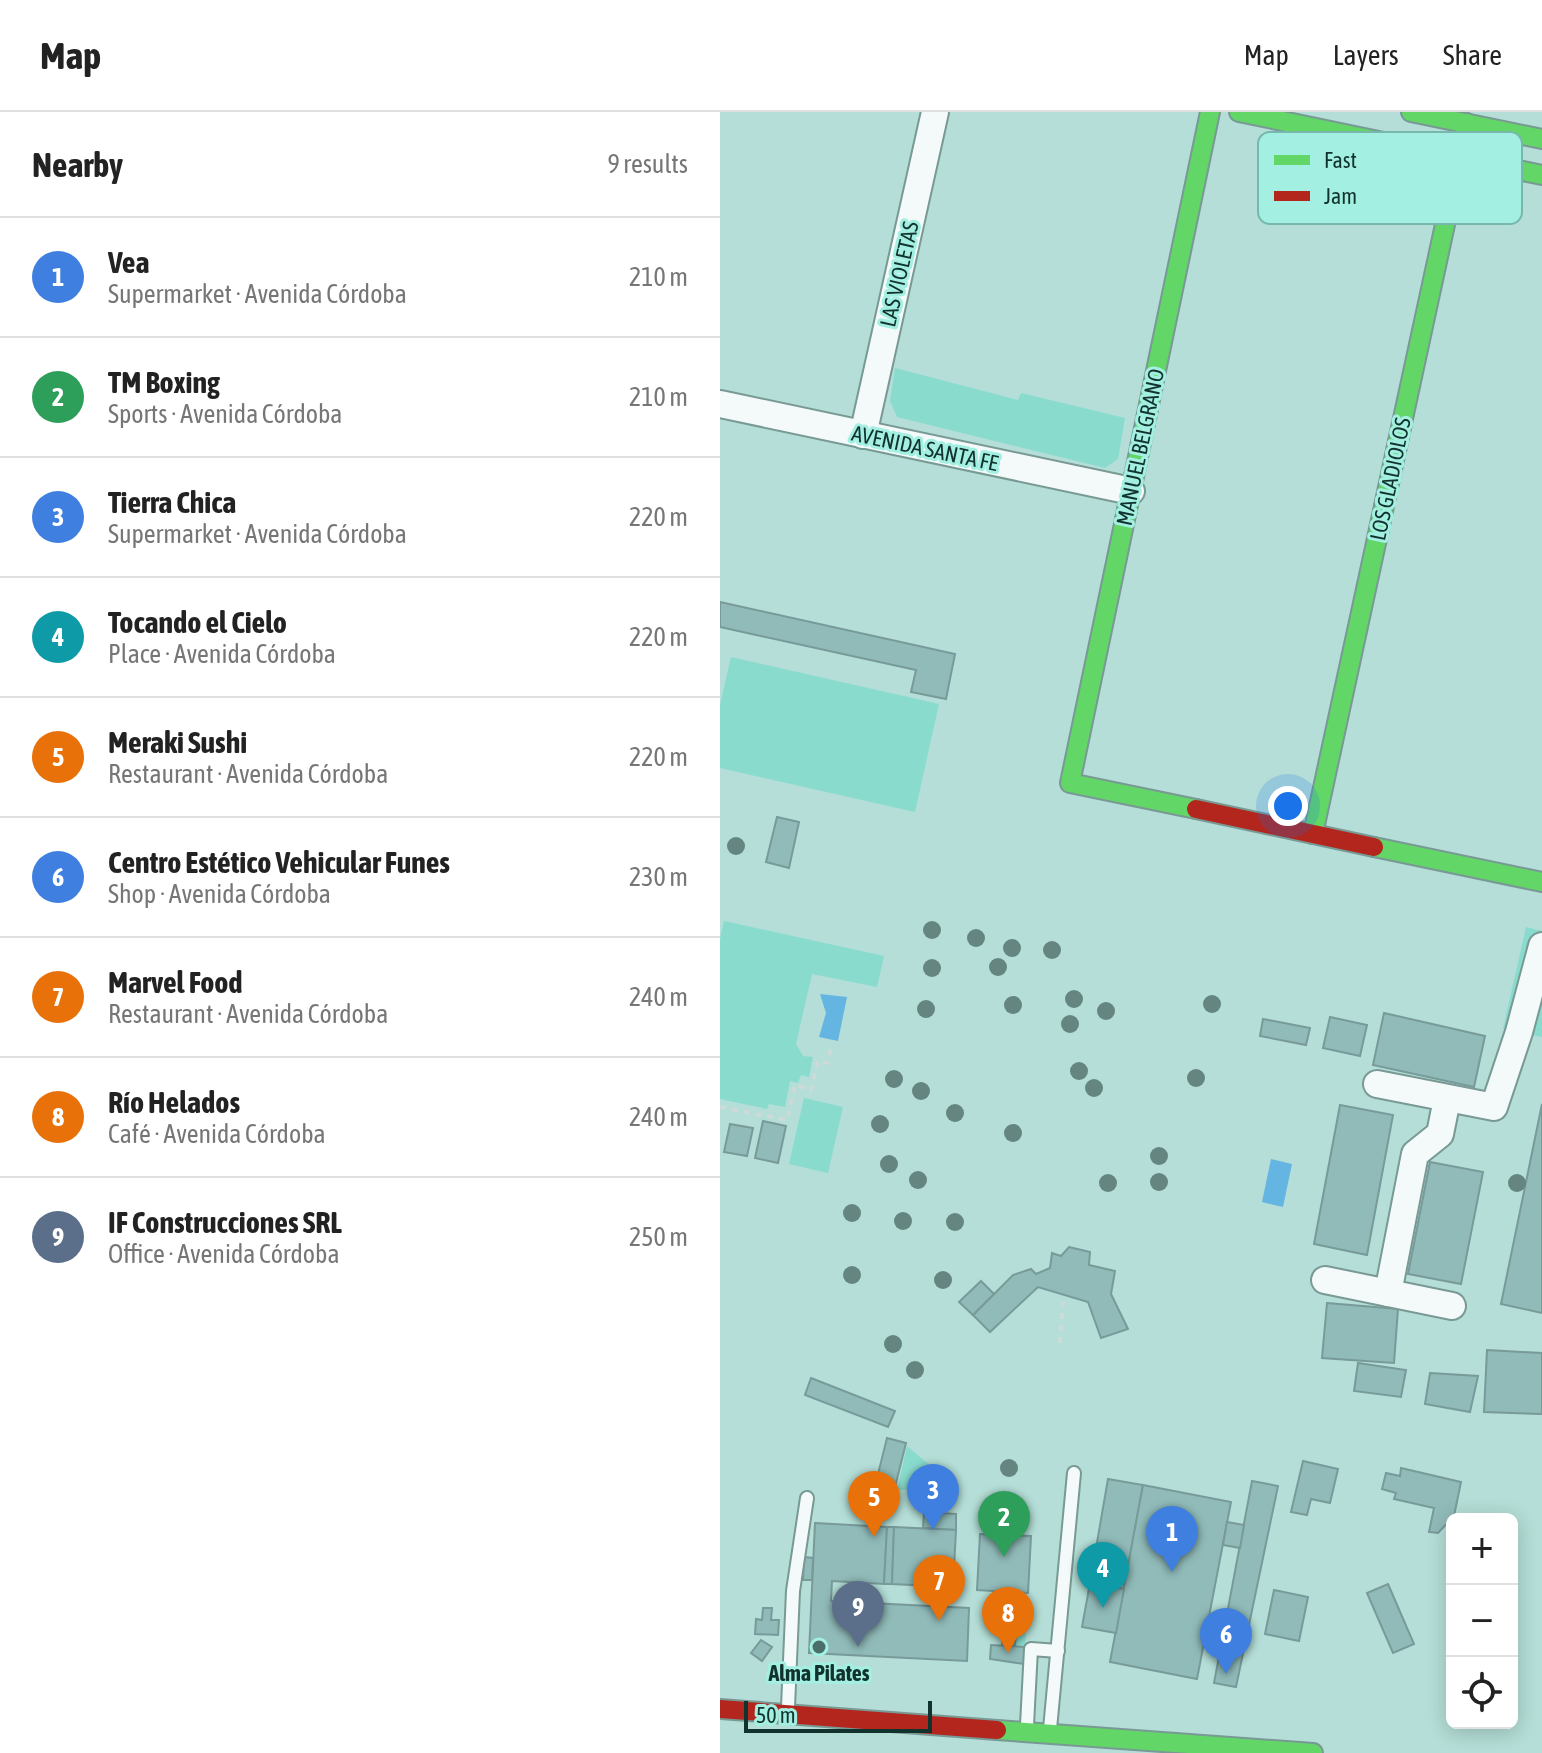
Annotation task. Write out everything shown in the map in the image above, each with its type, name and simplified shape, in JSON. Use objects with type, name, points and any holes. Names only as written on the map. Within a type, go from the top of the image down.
[{"type":"street","name":"LAS VIOLETAS","points":[[863,435],[935,112]]},
{"type":"street","name":"MANUEL BELGRANO","points":[[1210,112],[1070,783],[1313,834]]},
{"type":"street","points":[[1239,112],[1333,132]]},
{"type":"street","points":[[1411,112],[1509,132]]},
{"type":"street","name":"LOS GLADIOLOS","points":[[1465,132],[1467,123]]},
{"type":"street","points":[[1522,135],[1542,139]]},
{"type":"street","points":[[1522,171],[1542,175]]},
{"type":"street","name":"LOS GLADIOLOS","points":[[1313,834],[1445,224]]},
{"type":"street","name":"AVENIDA SANTA FE","points":[[720,404],[1131,491]]},
{"type":"street","points":[[1313,834],[1542,882]]},
{"type":"street","points":[[1377,1084],[1494,1107],[1519,1032],[1542,946]]},
{"type":"street","points":[[1388,1293],[1415,1154],[1440,1134],[1447,1099]]},
{"type":"street","points":[[1325,1280],[1452,1306]]},
{"type":"street","points":[[720,1709],[1313,1753]]},
{"type":"lane","points":[[1050,1733],[1074,1473]]},
{"type":"lane","points":[[787,1714],[793,1591],[807,1498]]},
{"type":"lane","points":[[1027,1732],[1031,1649],[1058,1651]]},
{"type":"path","points":[[720,1107],[787,1120],[795,1085],[811,1090],[818,1061],[827,1063],[832,1045]]},
{"type":"path","points":[[1060,1343],[1063,1301]]},
{"type":"green space","points":[[895,368],[1018,400],[1021,393],[1125,418],[1118,459],[1105,468],[897,417],[890,401]]},
{"type":"green space","points":[[731,657],[939,704],[915,812],[720,768],[720,705]]},
{"type":"green space","points":[[724,921],[884,956],[877,987],[812,974],[796,1044],[803,1056],[813,1057],[809,1077],[801,1075],[798,1083],[790,1081],[785,1107],[769,1104],[767,1109],[720,1099],[720,939]]},
{"type":"green space","points":[[1526,927],[1542,931],[1542,1037],[1503,1029]]},
{"type":"green space","points":[[804,1098],[843,1107],[828,1173],[789,1164]]},
{"type":"green space","points":[[907,1446],[933,1468],[948,1490],[897,1490]]},
{"type":"green space","points":[[993,1609],[1027,1611],[1025,1647],[1015,1646],[1015,1633],[992,1632]]},
{"type":"water","points":[[820,994],[847,997],[838,1041],[819,1037],[826,1013]]},
{"type":"water","points":[[1271,1159],[1292,1164],[1283,1207],[1262,1202]]},
{"type":"building","points":[[720,602],[955,654],[946,699],[911,692],[916,670],[720,627]]},
{"type":"building","points":[[777,817],[799,822],[789,868],[766,862]]},
{"type":"building","points":[[1384,1013],[1485,1036],[1474,1087],[1373,1065]]},
{"type":"building","points":[[1330,1017],[1367,1025],[1360,1056],[1323,1048]]},
{"type":"building","points":[[1263,1019],[1310,1028],[1306,1045],[1260,1036]]},
{"type":"building","points":[[1542,1104],[1542,1313],[1501,1304]]},
{"type":"building","points":[[1340,1105],[1393,1115],[1367,1255],[1314,1244]]},
{"type":"building","points":[[763,1121],[786,1126],[778,1163],[755,1158]]},
{"type":"building","points":[[730,1124],[753,1128],[747,1156],[724,1152]]},
{"type":"building","points":[[1430,1162],[1483,1172],[1461,1284],[1408,1274]]},
{"type":"building","points":[[1069,1247],[1090,1252],[1089,1265],[1115,1271],[1111,1294],[1128,1329],[1101,1338],[1088,1302],[1038,1287],[990,1332],[973,1315],[1013,1275],[1031,1269],[1036,1274],[1050,1268],[1052,1253],[1061,1256]]},
{"type":"building","points":[[981,1281],[994,1294],[973,1315],[959,1302]]},
{"type":"building","points":[[1327,1303],[1398,1309],[1394,1363],[1322,1358]]},
{"type":"building","points":[[1487,1350],[1542,1353],[1542,1414],[1484,1412]]},
{"type":"building","points":[[1358,1363],[1406,1370],[1401,1397],[1354,1391]]},
{"type":"building","points":[[1430,1373],[1478,1376],[1470,1412],[1425,1404]]},
{"type":"building","points":[[811,1378],[895,1411],[888,1427],[805,1395]]},
{"type":"building","points":[[887,1438],[906,1443],[894,1491],[875,1486]]},
{"type":"building","points":[[1303,1461],[1338,1469],[1330,1503],[1311,1499],[1307,1515],[1291,1512]]},
{"type":"building","points":[[1401,1468],[1461,1482],[1455,1513],[1446,1513],[1446,1524],[1438,1533],[1429,1532],[1434,1508],[1394,1499],[1396,1493],[1382,1489],[1386,1473],[1400,1476]]},
{"type":"building","points":[[1108,1479],[1143,1485],[1124,1589],[1090,1583]]},
{"type":"building","points":[[1252,1481],[1278,1486],[1236,1687],[1214,1683]]},
{"type":"building","points":[[1143,1485],[1231,1502],[1197,1679],[1110,1662]]},
{"type":"building","points":[[924,1512],[956,1514],[956,1530],[923,1528]]},
{"type":"building","points":[[1227,1522],[1244,1525],[1240,1548],[1223,1545]]},
{"type":"building","points":[[815,1523],[887,1527],[884,1584],[832,1581],[831,1601],[969,1608],[967,1661],[809,1653]]},
{"type":"building","points":[[887,1527],[894,1527],[892,1584],[884,1584]]},
{"type":"building","points":[[894,1527],[956,1530],[953,1587],[892,1584]]},
{"type":"building","points":[[980,1534],[1031,1536],[1028,1593],[977,1590]]},
{"type":"building","points":[[804,1557],[813,1558],[812,1580],[803,1580]]},
{"type":"building","points":[[1090,1583],[1124,1589],[1116,1633],[1082,1627]]},
{"type":"building","points":[[1388,1584],[1414,1644],[1393,1653],[1367,1593]]},
{"type":"building","points":[[1274,1590],[1308,1597],[1299,1641],[1265,1634]]},
{"type":"building","points":[[763,1608],[772,1608],[771,1620],[779,1620],[778,1635],[755,1634],[756,1619],[762,1620]]},
{"type":"building","points":[[1003,1633],[1016,1633],[1015,1646],[1002,1645]]},
{"type":"building","points":[[761,1640],[772,1647],[762,1661],[751,1653]]},
{"type":"building","points":[[991,1645],[1025,1647],[1024,1664],[990,1659]]},
{"type":"traffic: fast","points":[[1196,809],[1070,783],[1210,112]]},
{"type":"traffic: fast","points":[[1239,112],[1335,132]]},
{"type":"traffic: fast","points":[[1411,112],[1508,132]]},
{"type":"traffic: fast","points":[[1465,132],[1467,123]]},
{"type":"traffic: fast","points":[[1522,135],[1542,139]]},
{"type":"traffic: fast","points":[[1522,171],[1542,175]]},
{"type":"traffic: fast","points":[[1313,834],[1445,224]]},
{"type":"traffic: fast","points":[[1374,847],[1542,882]]},
{"type":"traffic: fast","points":[[997,1730],[1313,1753]]},
{"type":"traffic: jam","points":[[1196,809],[1374,847]]},
{"type":"traffic: jam","points":[[720,1709],[997,1730]]},
{"type":"place","name":"Tierra Chica","points":[[933,1530]]},
{"type":"place","name":"Meraki Sushi","points":[[874,1537]]},
{"type":"place","name":"TM Boxing","points":[[1004,1557]]},
{"type":"place","name":"Vea","points":[[1172,1572]]},
{"type":"place","name":"Tocando el Cielo","points":[[1103,1608]]},
{"type":"place","name":"Marvel Food","points":[[939,1621]]},
{"type":"place","name":"Alma Pilates","points":[[819,1647]]},
{"type":"place","name":"IF Construcciones SRL","points":[[858,1647]]},
{"type":"place","name":"Río Helados","points":[[1008,1653]]},
{"type":"place","name":"Centro Estético Vehicular Funes","points":[[1226,1674]]}]
